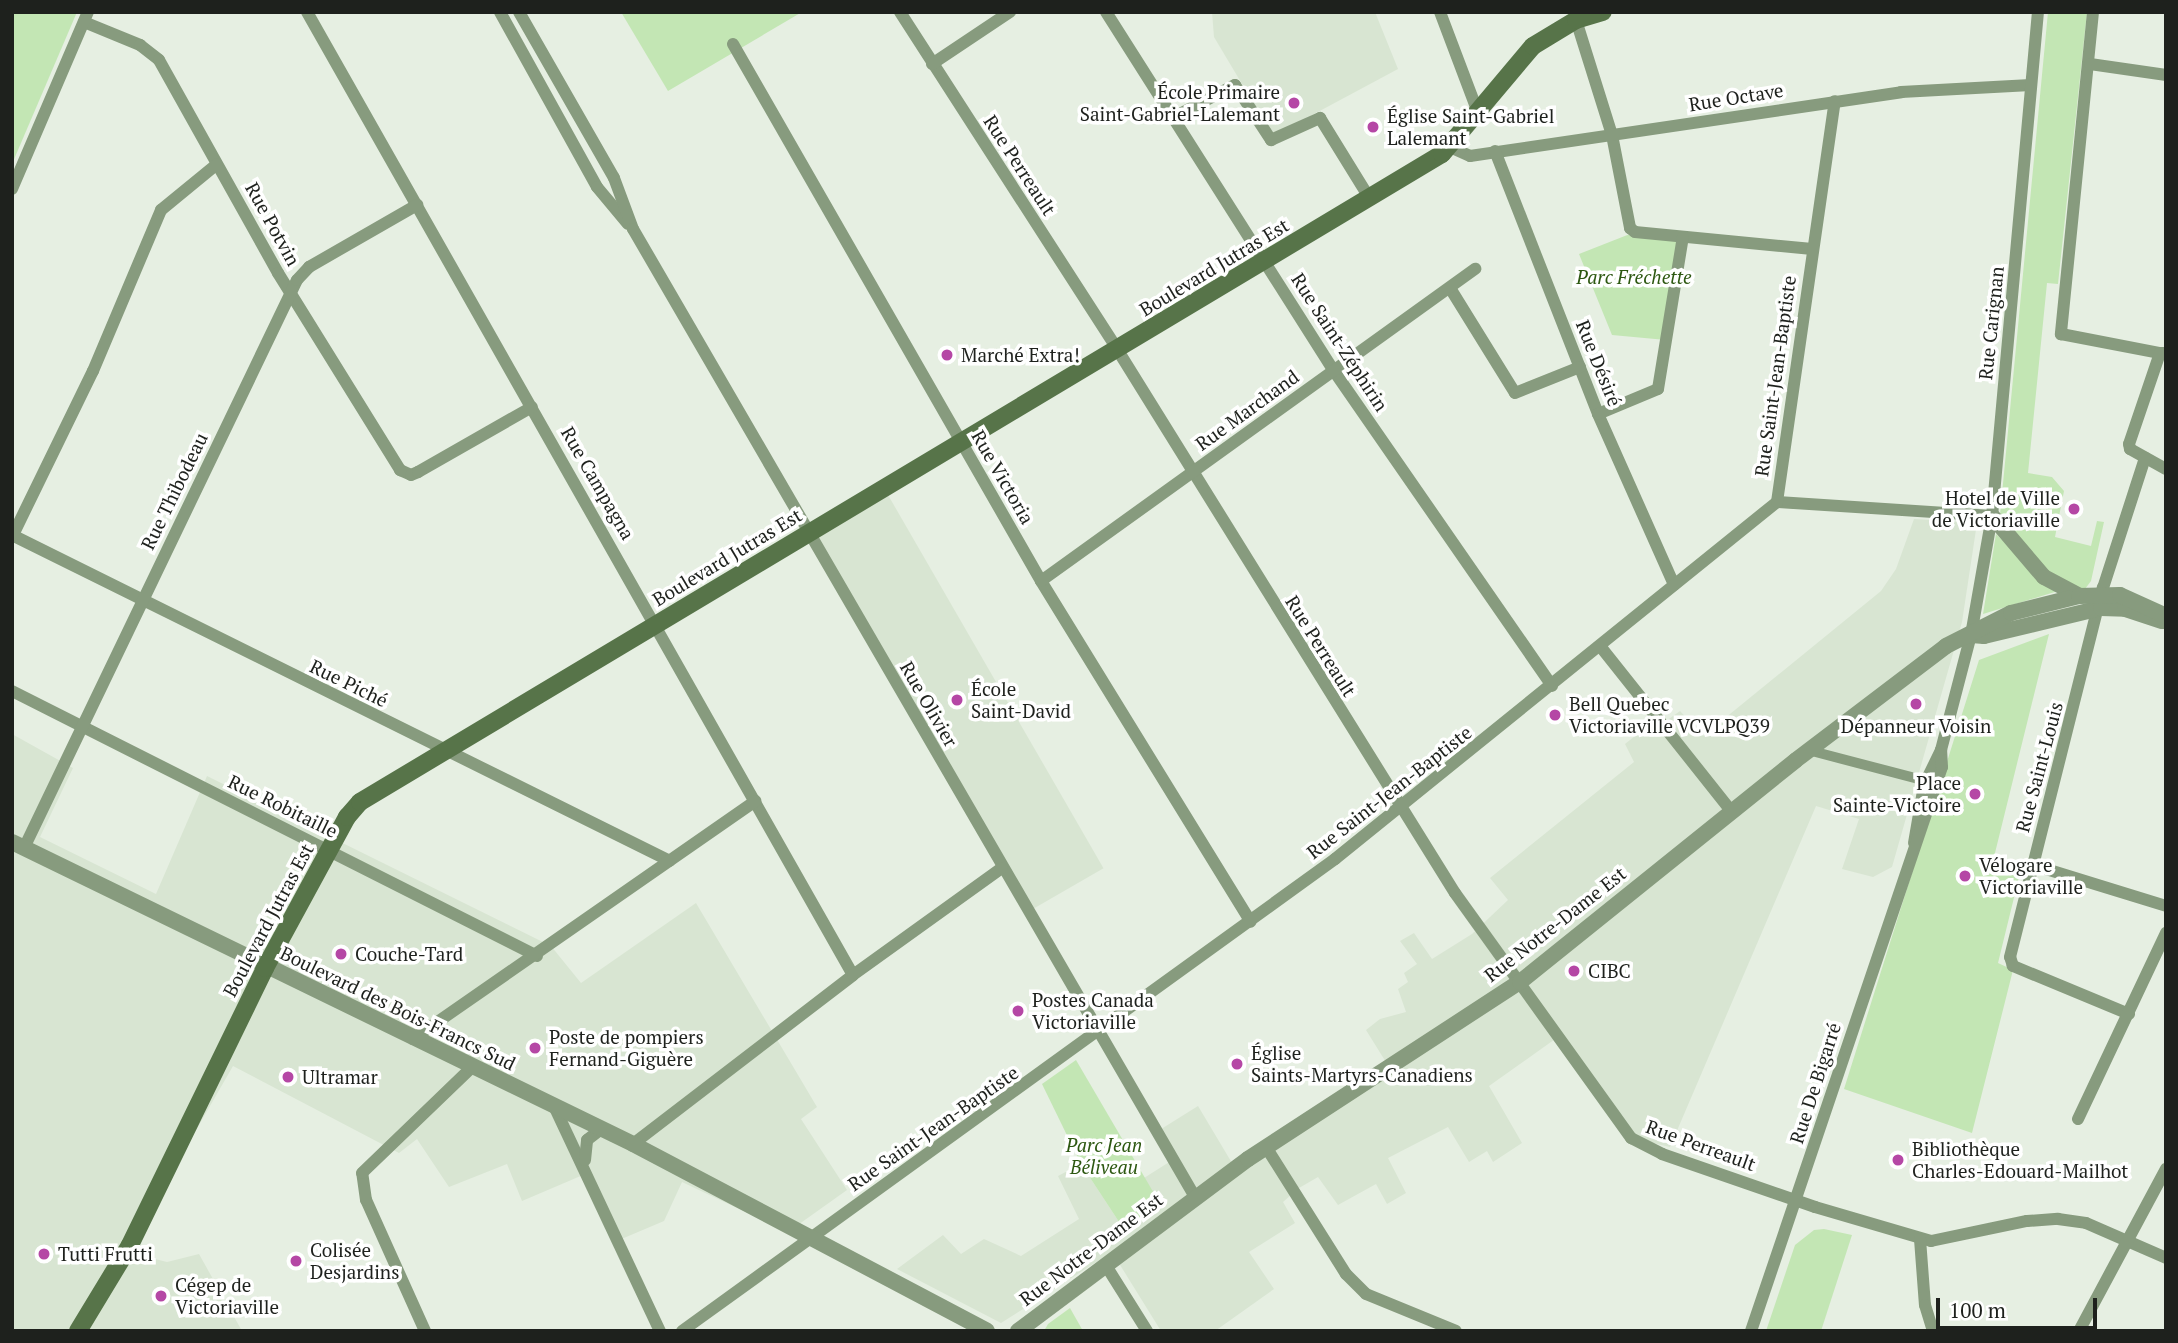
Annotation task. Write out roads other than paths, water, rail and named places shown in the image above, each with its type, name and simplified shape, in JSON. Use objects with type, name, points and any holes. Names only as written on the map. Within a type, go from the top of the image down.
[{"type":"main road","name":"Boulevard Jutras Est","points":[[78,1331],[130,1245],[265,968],[328,850],[360,802],[1370,199],[1450,147],[1533,46],[1576,20],[1603,12]]},
{"type":"street","name":"Rue Campagna","points":[[307,12],[853,975]]},
{"type":"street","name":"Rue Olivier","points":[[500,12],[597,187],[633,229]]},
{"type":"street","name":"Rue Olivier","points":[[519,12],[614,178],[633,229],[1195,1197]]},
{"type":"street","name":"Rue Perreault","points":[[900,12],[1117,349],[1191,474],[1401,808],[1631,1138],[1662,1154],[1920,1239],[1949,1241],[2042,1218],[2087,1223],[2127,1238],[2166,1258]]},
{"type":"street","points":[[932,64],[1010,12]]},
{"type":"street","name":"Rue Saint-Zéphirin","points":[[1106,12],[1334,371],[1552,685]]},
{"type":"street","points":[[1440,12],[1479,115]]},
{"type":"street","name":"Rue Carignan","points":[[1971,635],[1992,516],[2038,12]]},
{"type":"street","points":[[2093,12],[2090,64],[2061,334],[2163,353],[2130,449],[2166,469]]},
{"type":"street","points":[[12,189],[86,17]]},
{"type":"street","name":"Rue Potvin","points":[[86,17],[150,50],[291,294],[405,473],[418,472],[532,407]]},
{"type":"street","points":[[1576,20],[1612,135],[1630,228],[1635,232],[1812,249]]},
{"type":"street","name":"Rue Victoria","points":[[733,44],[1041,581],[1251,922]]},
{"type":"street","points":[[2090,64],[2166,75]]},
{"type":"street","name":"Rue Octave","points":[[1450,147],[1470,156],[1835,101],[1948,88],[2031,85]]},
{"type":"street","points":[[1174,117],[1228,87],[1238,86],[1271,140],[1316,118],[1323,120],[1370,199]]},
{"type":"street","name":"Rue Saint-Jean-Baptiste","points":[[682,1331],[1251,922],[1401,808],[1777,502],[1835,101]]},
{"type":"street","name":"Rue Désiré","points":[[1495,151],[1598,414],[1674,585]]},
{"type":"street","points":[[12,536],[93,371],[161,210],[217,164]]},
{"type":"street","name":"Rue Thibodeau","points":[[18,845],[83,725],[291,294],[309,267],[417,205]]},
{"type":"street","points":[[1598,414],[1658,389],[1683,237]]},
{"type":"street","name":"Rue Marchand","points":[[1041,581],[1475,270]]},
{"type":"street","points":[[1450,288],[1515,393],[1580,367]]},
{"type":"street","name":"Rue Saint-Louis","points":[[2129,1014],[2010,963],[2102,601],[2145,458]]},
{"type":"street","points":[[1777,502],[1992,516],[2044,577],[2080,596]]},
{"type":"street","name":"Rue Piché","points":[[12,536],[141,603],[670,862]]},
{"type":"street","name":"Rue Notre-Dame Est","points":[[1018,1331],[1195,1197],[1266,1147],[1520,982],[1808,750],[1926,659],[2011,613],[2080,596],[2102,601]]},
{"type":"street","points":[[1971,635],[2102,601],[2134,599],[2166,616]]},
{"type":"street","points":[[2102,601],[2166,622]]},
{"type":"street","name":"Rue De Bigarré","points":[[1751,1331],[1798,1200],[1942,767],[1941,750],[1971,635]]},
{"type":"street","points":[[1600,646],[1732,812]]},
{"type":"street","name":"Rue Robitaille","points":[[12,691],[537,956]]},
{"type":"street","points":[[1808,750],[1915,778]]},
{"type":"street","points":[[413,1039],[537,956],[755,801]]},
{"type":"street","name":"Boulevard des Bois-Francs Sud","points":[[18,845],[265,968],[633,1144],[813,1236],[987,1331]]},
{"type":"street","points":[[2033,865],[2166,906]]},
{"type":"street","points":[[633,1144],[853,975],[1002,868]]},
{"type":"street","points":[[2078,1119],[2166,933]]},
{"type":"street","points":[[425,1331],[366,1200],[362,1173],[472,1067]]},
{"type":"street","points":[[554,1106],[586,1168],[660,1331]]},
{"type":"street","points":[[586,1168],[587,1139],[601,1129]]},
{"type":"street","points":[[1266,1147],[1346,1274],[1366,1294],[1427,1326],[1456,1331]]},
{"type":"street","points":[[2079,1331],[2166,1169]]},
{"type":"street","points":[[1920,1239],[1926,1305],[1933,1331]]},
{"type":"street","points":[[1105,1264],[1147,1331]]},
{"type":"place","name":"École Primaire Saint-Gabriel-Lalemant","points":[[1294,103]]},
{"type":"place","name":"Église Saint-Gabriel Lalemant","points":[[1373,127]]},
{"type":"place","name":"Marché Extra!","points":[[947,355]]},
{"type":"place","name":"Hotel de Ville de Victoriaville","points":[[2074,509]]},
{"type":"place","name":"École Saint-David","points":[[957,700]]},
{"type":"place","name":"Dépanneur Voisin","points":[[1916,704]]},
{"type":"place","name":"Bell Quebec Victoriaville VCVLPQ39","points":[[1555,715]]},
{"type":"place","name":"Place Sainte-Victoire","points":[[1975,794]]},
{"type":"place","name":"Vélogare Victoriaville","points":[[1965,876]]},
{"type":"place","name":"Couche-Tard","points":[[341,954]]},
{"type":"place","name":"CIBC","points":[[1574,971]]},
{"type":"place","name":"Postes Canada Victoriaville","points":[[1018,1011]]},
{"type":"place","name":"Poste de pompiers Fernand-Giguère","points":[[535,1048]]},
{"type":"place","name":"Église Saints-Martyrs-Canadiens","points":[[1237,1064]]},
{"type":"place","name":"Ultramar","points":[[288,1077]]},
{"type":"place","name":"Bibliothèque Charles-Edouard-Mailhot","points":[[1898,1160]]},
{"type":"place","name":"Tutti Frutti","points":[[44,1254]]},
{"type":"place","name":"Colisée Desjardins","points":[[296,1261]]},
{"type":"place","name":"Cégep de Victoriaville","points":[[161,1296]]},
{"type":"park label","name":"Parc Fréchette","points":[[1634,277]]},
{"type":"park label","name":"Parc Jean Béliveau","points":[[1104,1156]]}]
